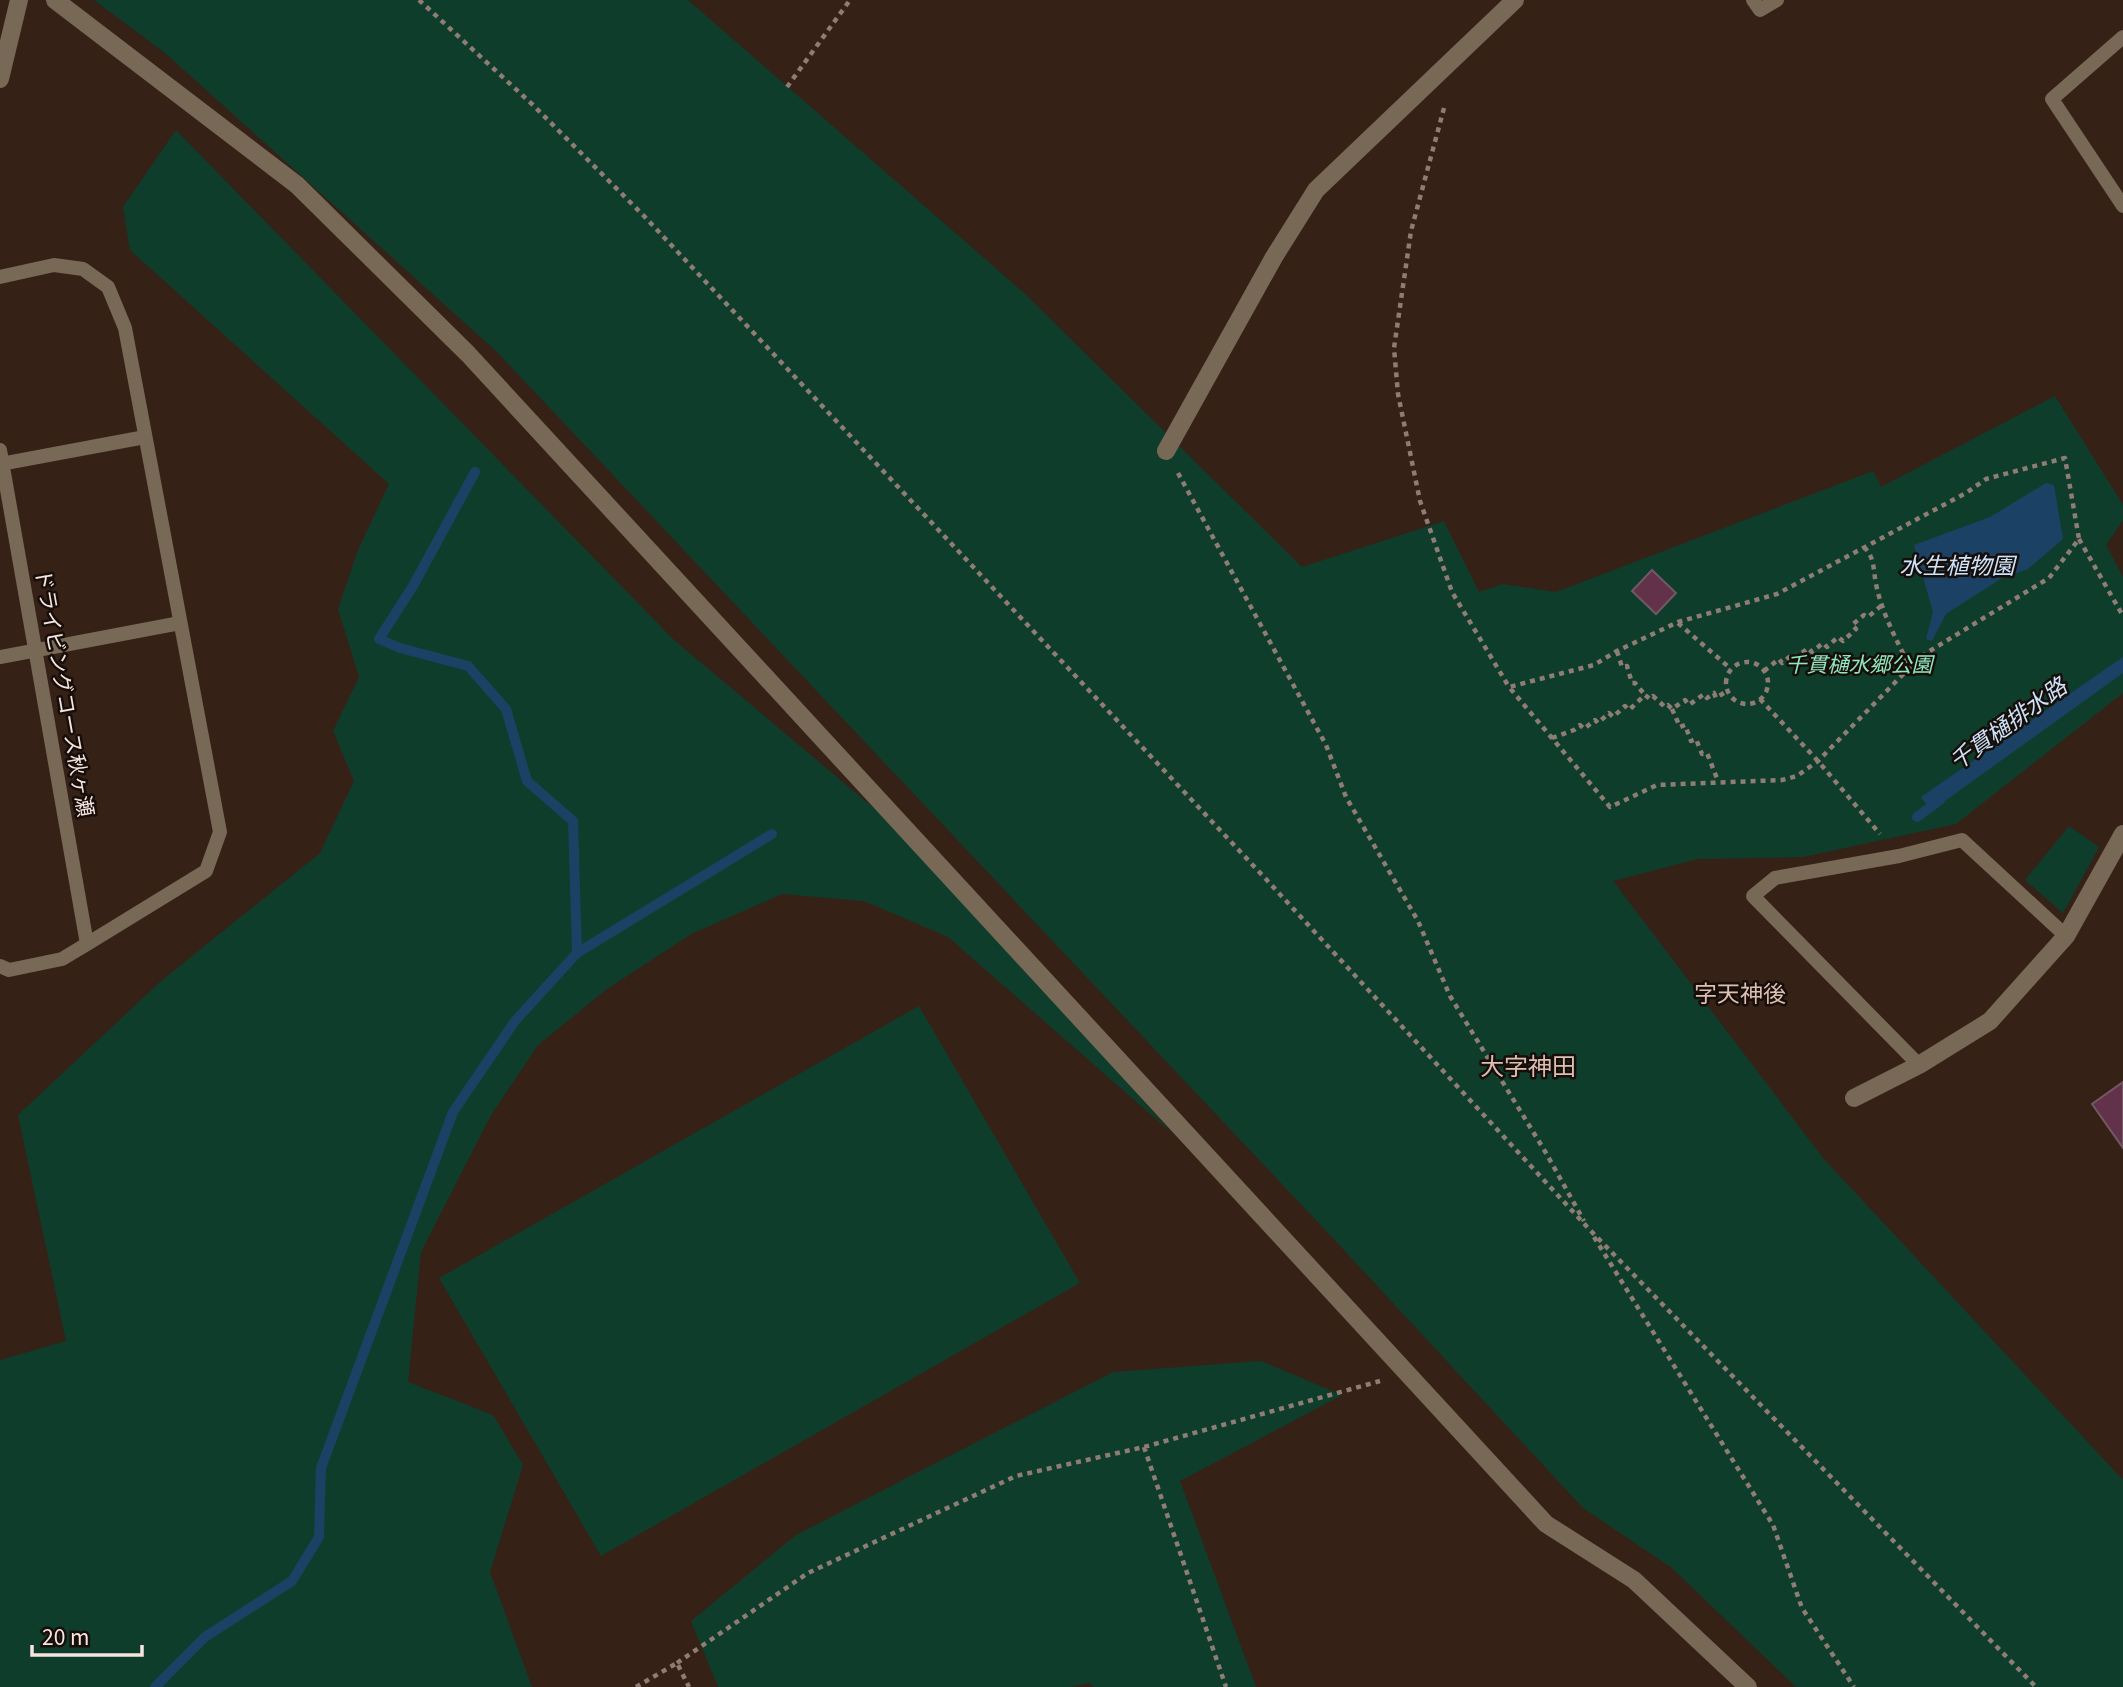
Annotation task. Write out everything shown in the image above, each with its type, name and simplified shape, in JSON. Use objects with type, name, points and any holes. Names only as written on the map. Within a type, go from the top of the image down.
[{"type":"street","points":[[0,79],[19,0]]},
{"type":"street","points":[[55,0],[297,185],[468,354],[1546,1524],[1634,1580],[1748,1687]]},
{"type":"street","points":[[1166,451],[1274,257],[1316,190],[1515,0]]},
{"type":"street","points":[[1854,1098],[1919,1065],[1990,1021],[2066,936],[2123,834]]},
{"type":"lane","points":[[1753,0],[1760,10],[1777,0]]},
{"type":"lane","points":[[2123,37],[2052,99],[2123,206]]},
{"type":"lane","points":[[0,277],[54,265],[83,269],[108,287],[125,328],[220,832],[206,871],[87,944],[62,959],[9,970],[0,966]]},
{"type":"lane","points":[[1,459],[145,437]]},
{"type":"lane","name":"ドライビングコース秋ヶ瀬","points":[[1,459],[87,944]]},
{"type":"lane","points":[[0,657],[180,623]]},
{"type":"lane","points":[[1919,1065],[1753,896],[1775,878],[1899,856],[1962,840],[2066,936]]},
{"type":"path","points":[[419,0],[533,105],[644,216],[1264,877],[1589,1229],[2036,1687]]},
{"type":"path","points":[[787,87],[850,0]]},
{"type":"path","points":[[1450,62],[1447,98],[1411,231],[1394,348],[1398,394],[1420,501],[1452,592],[1508,687],[1610,807],[1657,785],[1782,780],[1797,776],[1818,761],[1920,657],[2049,578],[2079,540]]},
{"type":"path","points":[[1166,451],[1326,745],[1346,797],[1418,921],[1450,996],[1589,1229],[1773,1525],[1802,1608],[1854,1687]]},
{"type":"path","points":[[1508,687],[1594,665],[1678,622],[1777,594],[1966,493],[1986,479],[2065,458],[2079,540],[2123,616]]},
{"type":"path","points":[[1864,547],[1870,553],[1874,564],[1880,607],[1910,667]]},
{"type":"path","points":[[1766,669],[1779,659],[1782,663],[1793,654],[1797,657],[1808,648],[1812,652],[1823,643],[1827,647],[1838,637],[1843,641],[1856,629],[1852,625],[1880,607]]},
{"type":"path","points":[[1678,622],[1731,669]]},
{"type":"path","points":[[1618,654],[1622,667],[1627,666],[1632,683],[1650,699],[1654,696],[1665,707],[1668,705],[1680,727],[1685,725],[1691,741],[1696,739],[1702,754],[1707,753],[1718,781]]},
{"type":"path","points":[[1742,662],[1766,669],[1768,685],[1760,699],[1745,704],[1733,699],[1727,691],[1726,681],[1731,669],[1742,662]]},
{"type":"path","points":[[1672,709],[1685,700],[1689,705],[1704,694],[1707,698],[1714,693],[1716,698],[1727,691]]},
{"type":"path","points":[[1552,738],[1580,725],[1584,729],[1595,720],[1598,723],[1609,713],[1613,717],[1625,706],[1629,710],[1645,695]]},
{"type":"path","points":[[1760,699],[1818,761],[1899,856]]},
{"type":"path","points":[[636,1687],[677,1663],[808,1573],[1016,1476],[1144,1447],[1408,1373]]},
{"type":"path","points":[[1144,1447],[1226,1687]]},
{"type":"path","points":[[677,1663],[689,1687]]},
{"type":"green space","name":"千貫樋水郷公園","points":[[94,0],[688,0],[1023,292],[1302,567],[1444,521],[1479,592],[1503,584],[1556,592],[1873,471],[1881,487],[2055,396],[2123,505],[2123,520],[2106,545],[2123,577],[2123,693],[1956,824],[1803,857],[1698,859],[1613,881],[1823,1158],[2123,1480],[2123,1687],[1796,1687],[1672,1568],[1583,1508],[1330,1235],[497,352],[165,53]]},
{"type":"green space","points":[[176,130],[673,639],[907,836],[1172,1133],[948,937],[864,901],[782,894],[691,934],[607,989],[538,1045],[491,1115],[421,1252],[408,1382],[493,1415],[523,1465],[490,1572],[532,1687],[0,1687],[0,1360],[66,1341],[18,1115],[160,982],[320,853],[354,781],[333,731],[359,677],[338,609],[358,550],[389,484],[130,250],[123,207]]},
{"type":"green space","points":[[2069,826],[2099,847],[2063,913],[2025,880]]},
{"type":"green space","points":[[919,1006],[1080,1283],[601,1556],[439,1278]]},
{"type":"green space","points":[[1261,1361],[1342,1395],[1180,1481],[1256,1687],[1094,1687],[1090,1683],[1070,1687],[718,1687],[691,1621],[796,1535],[1113,1372]]},
{"type":"water","name":"水生植物園","points":[[2046,483],[2054,485],[2063,539],[2028,569],[2002,578],[1946,614],[1932,641],[1926,639],[1933,612],[1914,545],[1990,517]]},
{"type":"water","points":[[2123,657],[2123,673],[1931,811],[1921,797]]},
{"type":"building","points":[[1652,570],[1676,593],[1656,614],[1632,591]]},
{"type":"building","points":[[2123,1082],[2123,1148],[2092,1104]]},
{"type":"waterway","points":[[475,472],[413,586],[379,639],[400,648],[468,666],[506,709],[527,781],[573,821],[577,953]]},
{"type":"waterway","name":"千貫樋排水路","points":[[1917,817],[1940,800]]},
{"type":"waterway","points":[[155,1687],[205,1637],[292,1581],[319,1537],[321,1468],[453,1112],[515,1021],[577,953],[772,834]]},
{"type":"district","name":"字天神後","points":[[1740,994]]},
{"type":"district","name":"大字神田","points":[[1528,1067]]}]
